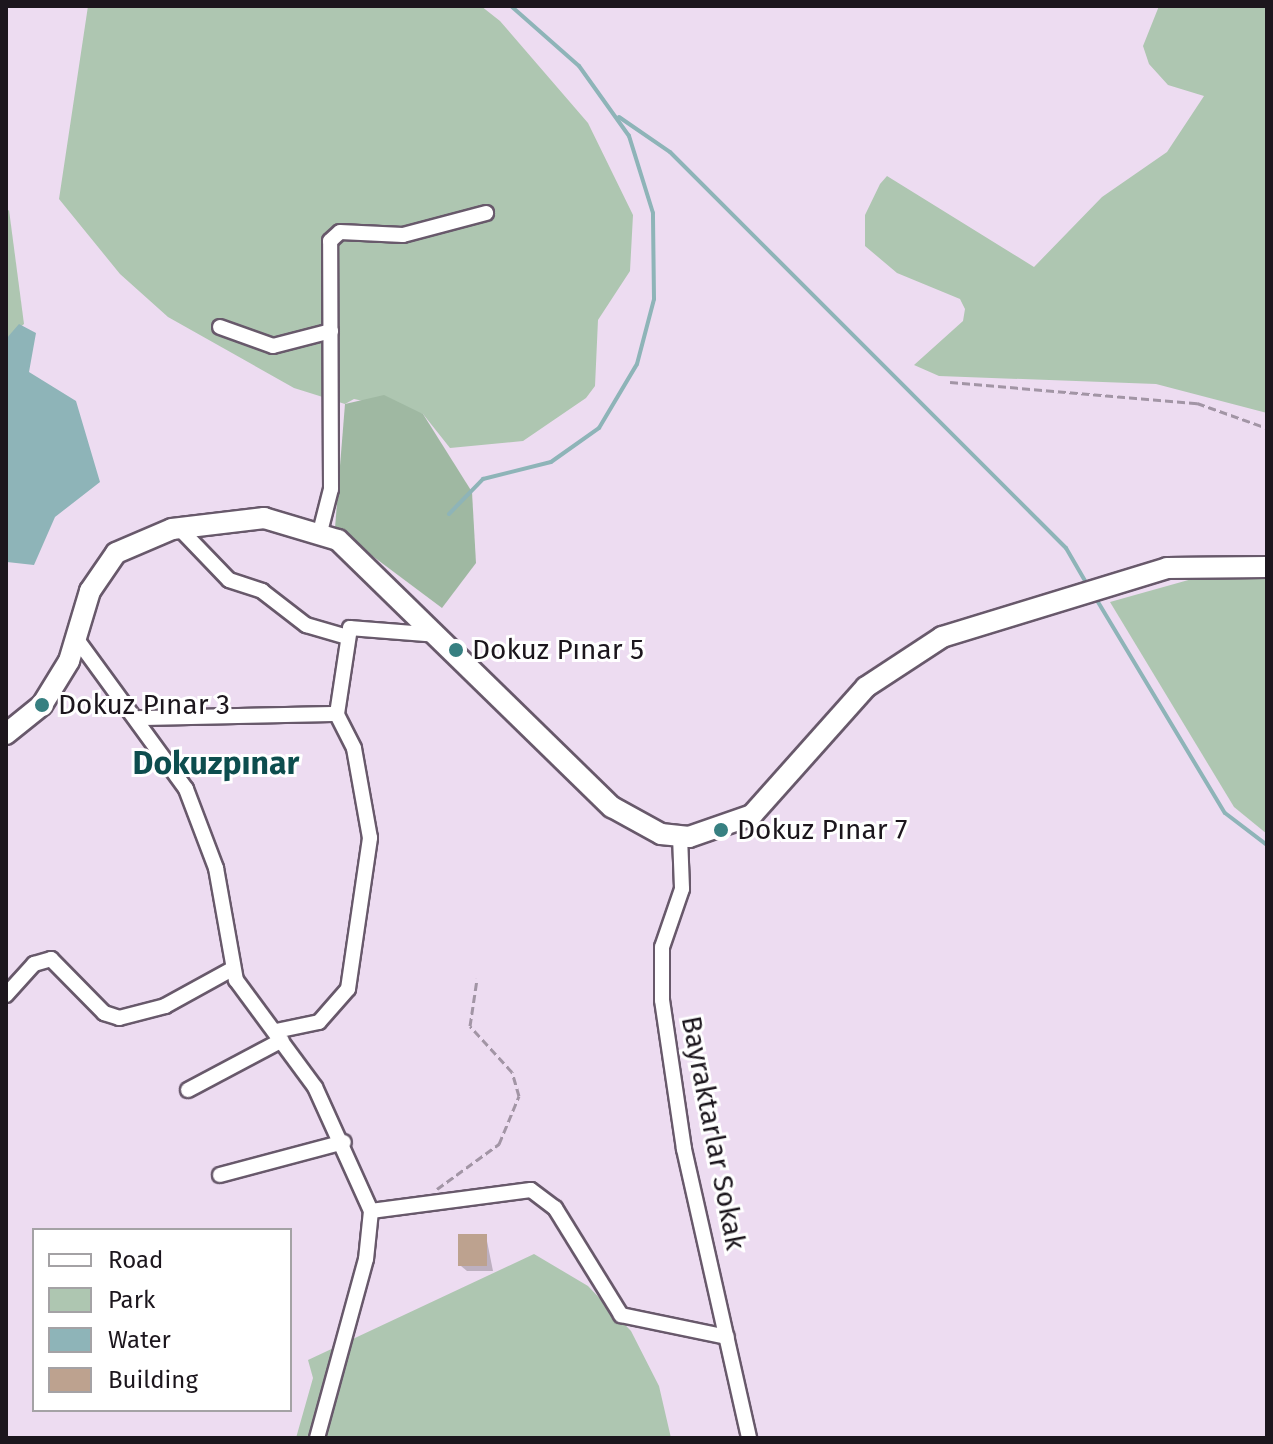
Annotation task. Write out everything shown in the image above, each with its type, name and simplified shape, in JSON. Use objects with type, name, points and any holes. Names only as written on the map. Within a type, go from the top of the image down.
[{"type":"street","points":[[320,532],[331,489],[331,331],[326,254],[334,236],[403,235],[486,213]]},
{"type":"street","points":[[220,327],[273,346],[331,331]]},
{"type":"street","points":[[6,734],[42,705],[76,638],[90,591],[116,553],[179,528],[264,518],[320,532],[338,540],[440,635],[612,807],[635,824],[680,836],[752,815],[866,687],[942,637],[1167,568],[1267,567]]},
{"type":"street","points":[[179,528],[229,580],[262,591],[306,625],[347,637]]},
{"type":"street","points":[[188,1090],[279,1036],[319,1022],[348,989],[370,838],[354,748],[337,714],[347,637],[350,628],[440,635]]},
{"type":"street","points":[[76,638],[139,718],[186,789],[211,855],[232,969],[252,1008],[279,1036],[344,1142],[371,1211],[366,1259],[317,1438]]},
{"type":"street","points":[[139,718],[337,714]]},
{"type":"street","name":"Bayraktarlar Sokak","points":[[680,836],[682,889],[662,947],[662,1000],[684,1149],[749,1438]]},
{"type":"street","points":[[6,995],[34,964],[51,959],[104,1013],[119,1018],[165,1006],[232,969]]},
{"type":"street","points":[[220,1175],[344,1142]]},
{"type":"street","points":[[371,1211],[531,1190],[555,1208],[621,1315],[727,1337]]},
{"type":"path","points":[[950,382],[1197,403],[1267,428]]},
{"type":"path","points":[[414,1204],[482,1159],[511,1125],[517,1079],[470,1026],[477,979]]},
{"type":"green space","points":[[88,6],[481,6],[500,21],[588,123],[633,215],[630,271],[598,320],[595,386],[586,398],[523,441],[450,448],[423,414],[354,399],[345,404],[294,388],[168,317],[120,274],[59,199]]},
{"type":"green space","points":[[1159,6],[1267,6],[1267,413],[1156,384],[939,376],[914,365],[963,321],[965,309],[960,299],[897,273],[865,246],[865,215],[880,184],[887,176],[1034,267],[1102,197],[1167,152],[1204,96],[1168,85],[1149,64],[1143,46]]},
{"type":"green space","points":[[9,210],[24,324],[6,339],[6,212]]},
{"type":"green space","points":[[1267,577],[1267,834],[1234,807],[1110,602],[1192,579]]},
{"type":"green space","points":[[534,1254],[588,1286],[631,1331],[659,1386],[671,1438],[296,1438],[313,1378],[308,1360]]},
{"type":"shaded area","points":[[384,395],[423,414],[472,492],[476,563],[442,608],[335,528],[345,404]]},
{"type":"water","points":[[19,324],[36,333],[29,372],[76,401],[100,482],[55,517],[34,565],[7,562],[6,339]]},
{"type":"building","points":[[458,1234],[487,1234],[487,1266],[458,1266]]},
{"type":"waterway","points":[[449,514],[483,479],[551,462],[599,428],[637,364],[654,299],[653,213],[629,136],[579,66],[511,6]]},
{"type":"waterway","points":[[619,117],[670,152],[1066,548],[1088,586]]},
{"type":"waterway","points":[[1095,597],[1225,813],[1267,845]]},
{"type":"place","name":"Dokuz Pınar 5","points":[[456,650]]},
{"type":"place","name":"Dokuz Pınar 3","points":[[42,705]]},
{"type":"place","name":"Dokuz Pınar 7","points":[[721,830]]},
{"type":"district","name":"Dokuzpınar","points":[[216,763]]}]
